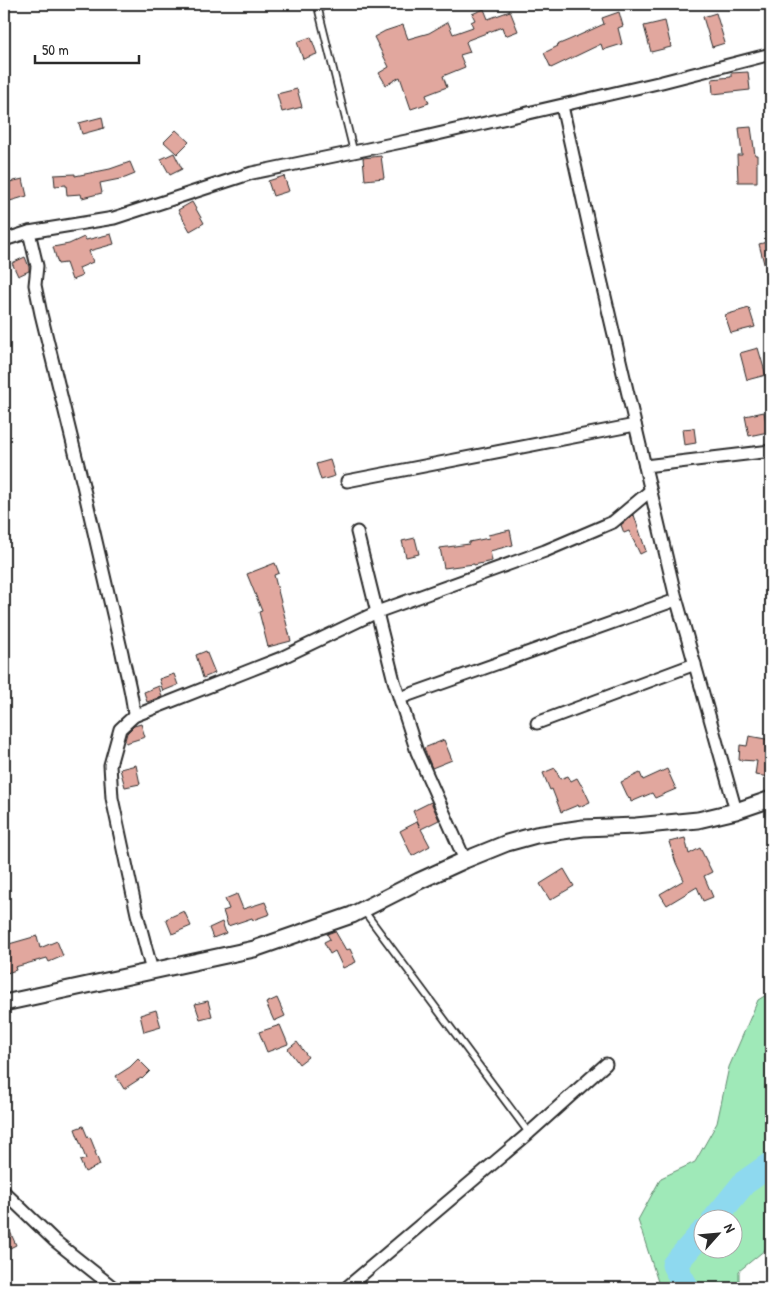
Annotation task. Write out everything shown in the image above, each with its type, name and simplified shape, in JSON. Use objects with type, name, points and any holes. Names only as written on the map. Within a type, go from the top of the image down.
[{"type":"street","points":[[4,240],[29,232],[114,218],[252,172],[354,153],[562,106],[771,54]]},
{"type":"street","points":[[562,106],[676,600],[736,811]]},
{"type":"street","points":[[29,232],[37,266],[36,285],[41,314],[134,701],[134,716]]},
{"type":"street","points":[[347,482],[635,425]]},
{"type":"street","points":[[645,466],[771,450]]},
{"type":"street","points":[[152,971],[137,914],[112,798],[110,765],[120,729],[134,716],[281,658],[377,612],[545,551],[612,522],[650,491]]},
{"type":"street","points":[[357,532],[400,698],[417,752],[465,860]]},
{"type":"street","points":[[400,698],[676,600]]},
{"type":"street","points":[[537,723],[695,664]]},
{"type":"street","points":[[4,1003],[254,949],[352,915],[465,860],[507,843],[536,835],[583,828],[636,826],[698,820],[736,811],[771,799]]},
{"type":"street","points":[[346,1288],[529,1133],[606,1064]]},
{"type":"street","points":[[4,1192],[55,1241],[114,1288]]},
{"type":"lane","points":[[317,4],[354,153]]},
{"type":"lane","points":[[363,909],[529,1133]]},
{"type":"green space","points":[[771,992],[771,1245],[739,1271],[739,1288],[660,1288],[638,1220],[661,1178],[695,1162],[717,1123],[729,1067],[758,1000]]},
{"type":"building","points":[[484,9],[488,19],[510,11],[518,31],[505,36],[502,27],[468,40],[466,42],[470,52],[460,55],[465,67],[443,76],[447,87],[426,95],[429,103],[411,109],[400,77],[386,85],[379,73],[389,67],[374,37],[403,25],[408,39],[429,33],[448,22],[453,34],[473,27],[471,22],[475,20],[472,14]]},
{"type":"building","points":[[619,12],[623,26],[618,28],[622,44],[603,50],[601,44],[551,68],[544,53],[557,45],[604,24],[602,18]]},
{"type":"building","points":[[716,13],[725,43],[712,47],[703,17]]},
{"type":"building","points":[[665,21],[671,47],[651,52],[644,26]]},
{"type":"building","points":[[311,37],[317,54],[303,59],[297,42]]},
{"type":"building","points":[[748,72],[750,90],[713,94],[712,79],[731,77],[731,73]]},
{"type":"building","points":[[297,89],[302,107],[282,112],[277,94]]},
{"type":"building","points":[[102,117],[104,128],[82,134],[79,123]]},
{"type":"building","points":[[751,127],[755,155],[757,155],[757,182],[738,182],[737,155],[742,155],[739,128]]},
{"type":"building","points":[[176,130],[189,142],[177,154],[164,142]]},
{"type":"building","points":[[174,153],[182,169],[170,175],[161,159]]},
{"type":"building","points":[[381,156],[384,178],[365,180],[363,158]]},
{"type":"building","points":[[130,162],[135,174],[100,183],[102,193],[82,198],[81,194],[67,195],[66,185],[55,186],[54,175],[75,174],[75,176],[110,169]]},
{"type":"building","points":[[284,176],[289,191],[273,196],[268,181]]},
{"type":"building","points":[[23,179],[27,196],[10,201],[5,183]]},
{"type":"building","points":[[192,202],[204,223],[190,231],[178,210]]},
{"type":"building","points":[[111,234],[114,244],[89,251],[93,262],[79,268],[82,276],[72,280],[66,263],[58,264],[53,247],[69,244],[84,237],[86,240]]},
{"type":"building","points":[[771,241],[771,275],[767,275],[759,244]]},
{"type":"building","points":[[25,257],[29,271],[18,276],[12,263]]},
{"type":"building","points":[[749,308],[755,327],[731,333],[725,315]]},
{"type":"building","points":[[758,348],[766,375],[747,380],[740,353]]},
{"type":"building","points":[[764,412],[768,432],[749,436],[745,416]]},
{"type":"building","points":[[694,428],[696,443],[684,445],[682,429]]},
{"type":"building","points":[[330,460],[335,476],[321,480],[316,464]]},
{"type":"building","points":[[634,515],[646,551],[640,554],[629,531],[624,533],[621,525]]},
{"type":"building","points":[[510,530],[513,545],[490,551],[492,561],[444,568],[440,548],[469,544],[469,542],[489,538],[488,535]]},
{"type":"building","points":[[415,538],[419,554],[406,557],[402,541]]},
{"type":"building","points":[[275,563],[279,573],[274,575],[291,641],[268,647],[259,612],[262,611],[247,574]]},
{"type":"building","points":[[206,651],[215,673],[203,678],[196,655]]},
{"type":"building","points":[[174,674],[178,685],[163,691],[159,679]]},
{"type":"building","points":[[159,686],[162,697],[147,702],[144,692]]},
{"type":"building","points":[[141,724],[145,737],[126,743],[127,733],[134,726]]},
{"type":"building","points":[[749,736],[771,740],[771,777],[755,775],[757,761],[739,760],[740,745],[747,746]]},
{"type":"building","points":[[444,740],[452,760],[432,768],[424,748]]},
{"type":"building","points":[[136,765],[140,784],[125,787],[120,769]]},
{"type":"building","points":[[555,768],[560,779],[568,776],[571,781],[577,778],[590,802],[561,812],[543,773]]},
{"type":"building","points":[[667,769],[676,789],[655,798],[652,793],[631,802],[621,782],[640,773],[643,780]]},
{"type":"building","points":[[431,802],[439,820],[421,829],[430,846],[412,856],[400,831],[417,822],[420,827],[413,811]]},
{"type":"building","points":[[685,838],[689,854],[700,848],[712,872],[704,876],[713,897],[703,901],[697,887],[667,905],[660,894],[684,880],[669,842]]},
{"type":"building","points":[[564,869],[574,886],[550,900],[540,884]]},
{"type":"building","points":[[237,894],[243,909],[265,902],[270,914],[228,926],[223,911],[229,909],[225,899]]},
{"type":"building","points":[[184,911],[191,926],[172,934],[166,919]]},
{"type":"building","points":[[222,922],[226,933],[213,938],[209,928]]},
{"type":"building","points":[[335,931],[346,950],[350,949],[356,962],[343,968],[335,951],[330,954],[324,942],[330,939],[327,934]]},
{"type":"building","points":[[37,936],[40,948],[57,941],[63,956],[49,962],[47,958],[15,967],[16,970],[4,974],[4,939],[7,939],[9,944]]},
{"type":"building","points":[[277,998],[285,1016],[274,1021],[266,1003]]},
{"type":"building","points":[[208,1001],[212,1016],[200,1019],[195,1004]]},
{"type":"building","points":[[156,1010],[161,1027],[144,1032],[140,1015]]},
{"type":"building","points":[[280,1025],[288,1044],[267,1052],[259,1032]]},
{"type":"building","points":[[297,1042],[308,1057],[299,1064],[288,1049]]},
{"type":"building","points":[[138,1059],[150,1071],[142,1079],[124,1089],[116,1076]]},
{"type":"building","points":[[83,1126],[88,1138],[90,1137],[100,1165],[85,1172],[80,1161],[86,1159],[75,1129]]},
{"type":"building","points":[[4,1218],[16,1245],[4,1251]]},
{"type":"waterway","points":[[722,1210],[744,1183],[771,1164]]},
{"type":"waterway","points":[[687,1288],[674,1265],[692,1244]]}]
